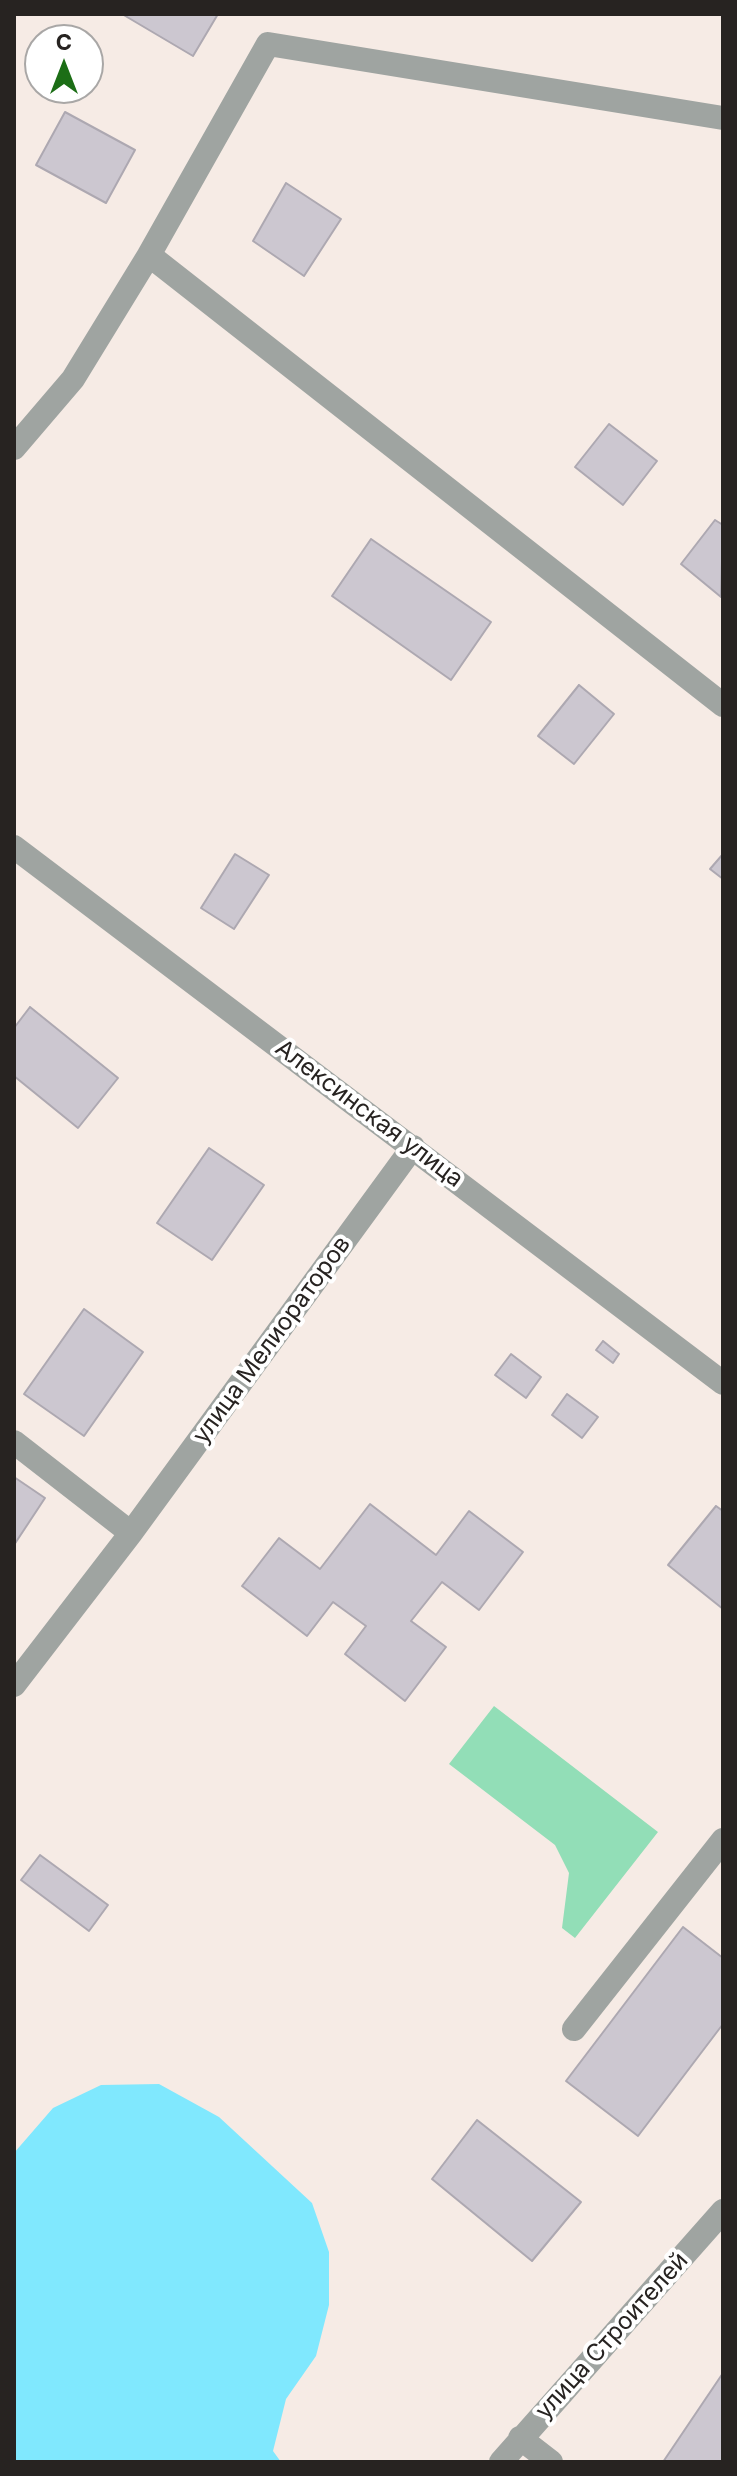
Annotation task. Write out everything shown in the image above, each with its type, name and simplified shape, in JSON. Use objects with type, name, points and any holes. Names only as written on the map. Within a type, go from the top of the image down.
[{"type":"street","points":[[14,448],[73,379],[149,255],[268,44],[723,118]]},
{"type":"street","points":[[149,255],[723,705]]},
{"type":"street","name":"Алексинская улица","points":[[14,847],[723,1383]]},
{"type":"street","name":"улица Мелиораторов","points":[[14,1685],[131,1533],[413,1147]]},
{"type":"street","points":[[14,1442],[131,1533]]},
{"type":"street","points":[[574,2029],[723,1840]]},
{"type":"street","name":"улица Строителей","points":[[501,2462],[723,2211]]},
{"type":"street","points":[[520,2438],[551,2462]]},
{"type":"green space","points":[[494,1706],[658,1832],[575,1938],[562,1928],[569,1873],[555,1845],[449,1764]]},
{"type":"water","points":[[159,2084],[219,2117],[312,2203],[329,2252],[329,2305],[316,2356],[286,2399],[273,2451],[281,2462],[14,2462],[14,2153],[53,2108],[101,2085]]},
{"type":"building","points":[[122,14],[218,14],[193,56]]},
{"type":"building","points":[[65,112],[135,150],[106,203],[36,165]]},
{"type":"building","points":[[286,183],[341,219],[304,276],[253,241]]},
{"type":"building","points":[[609,424],[657,461],[623,505],[575,467]]},
{"type":"building","points":[[715,520],[723,525],[721,597],[681,564]]},
{"type":"building","points":[[371,539],[491,622],[451,680],[332,596]]},
{"type":"building","points":[[579,685],[614,714],[574,764],[538,736]]},
{"type":"building","points":[[235,854],[269,875],[234,929],[201,908]]},
{"type":"building","points":[[723,854],[723,879],[710,869]]},
{"type":"building","points":[[30,1007],[118,1078],[78,1128],[14,1076],[14,1028]]},
{"type":"building","points":[[209,1148],[264,1185],[212,1260],[157,1223]]},
{"type":"building","points":[[84,1309],[143,1352],[84,1436],[24,1394]]},
{"type":"building","points":[[603,1341],[619,1354],[613,1363],[596,1350]]},
{"type":"building","points":[[511,1354],[541,1377],[526,1398],[495,1375]]},
{"type":"building","points":[[567,1394],[598,1417],[582,1438],[552,1415]]},
{"type":"building","points":[[14,1477],[45,1498],[14,1545]]},
{"type":"building","points":[[370,1504],[436,1555],[469,1511],[523,1552],[479,1610],[442,1582],[411,1621],[446,1647],[405,1701],[345,1654],[366,1626],[333,1602],[307,1636],[242,1586],[279,1538],[320,1569]]},
{"type":"building","points":[[716,1506],[723,1511],[723,1609],[668,1565]]},
{"type":"building","points":[[40,1855],[108,1905],[89,1931],[21,1880]]},
{"type":"building","points":[[683,1927],[723,1958],[723,2024],[638,2136],[566,2081]]},
{"type":"building","points":[[477,2120],[581,2202],[532,2261],[432,2179]]},
{"type":"building","points":[[723,2373],[723,2462],[663,2462]]}]
